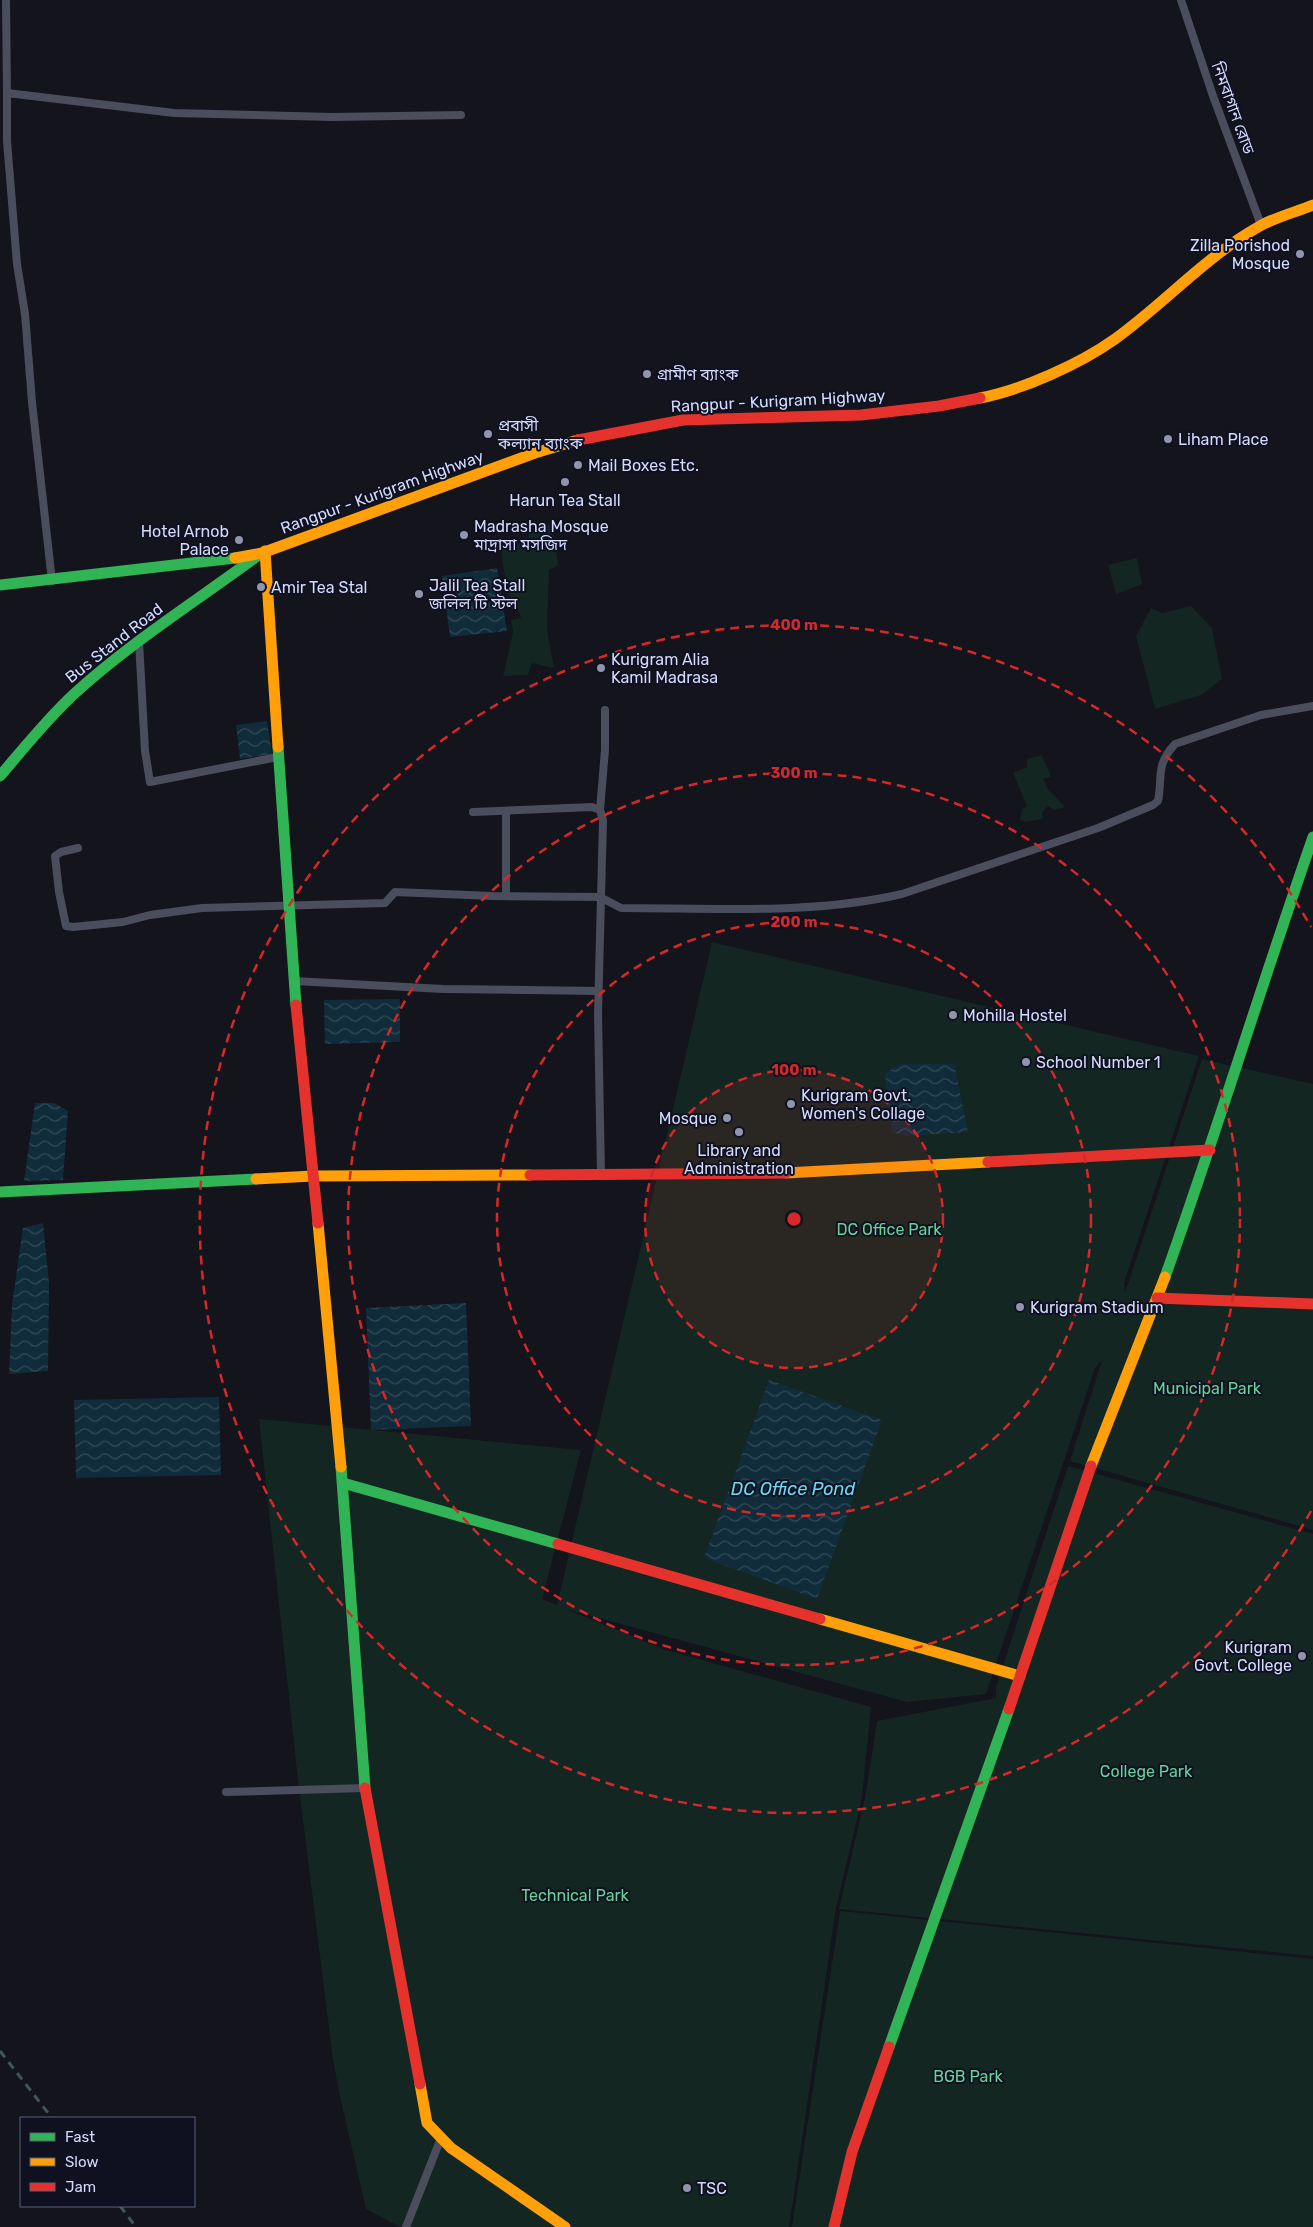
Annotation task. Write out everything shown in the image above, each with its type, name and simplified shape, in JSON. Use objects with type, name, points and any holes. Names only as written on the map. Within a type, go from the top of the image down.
[{"type":"main road","name":"Rangpur - Kurigram Highway","points":[[0,585],[52,581],[236,558],[264,552],[534,453],[576,440],[683,420],[861,415],[939,406],[996,395],[1070,366],[1115,339],[1225,248],[1261,225],[1313,205]]},
{"type":"main road","name":"Bus Stand Road","points":[[0,776],[56,712],[85,685],[138,642],[264,552]]},
{"type":"main road","points":[[264,552],[278,757],[291,907],[294,981],[343,1484],[365,1788],[402,1979],[427,2123],[451,2148],[565,2227]]},
{"type":"main road","points":[[834,2227],[852,2152],[1020,1676],[1091,1467],[1158,1298],[1210,1150],[1282,926],[1309,860],[1313,838]]},
{"type":"main road","points":[[0,1192],[312,1176],[780,1173],[1210,1150]]},
{"type":"main road","points":[[1158,1298],[1313,1304]]},
{"type":"main road","points":[[343,1484],[1020,1676]]},
{"type":"street","points":[[6,0],[7,141],[16,264],[25,314],[32,402],[52,581]]},
{"type":"street","name":"নিমবাগান রোড","points":[[1181,0],[1213,96],[1261,225]]},
{"type":"street","points":[[7,93],[174,113],[332,117],[461,115]]},
{"type":"street","points":[[138,642],[150,782],[278,757]]},
{"type":"street","points":[[78,848],[61,852],[56,856],[59,892],[66,926],[73,927],[123,922],[150,915],[202,908],[385,903],[395,892],[600,897],[621,908],[766,908],[849,903],[902,894],[1098,828],[1158,801],[1161,767],[1166,754],[1175,744],[1261,715],[1313,706]]},
{"type":"street","points":[[601,1174],[598,991],[603,820],[600,810],[606,750],[605,710]]},
{"type":"street","points":[[473,812],[592,807],[600,810]]},
{"type":"street","points":[[506,896],[510,811]]},
{"type":"street","points":[[294,981],[442,990],[598,991]]},
{"type":"street","points":[[226,1792],[365,1788]]},
{"type":"street","points":[[406,2227],[441,2138]]},
{"type":"green space","points":[[552,524],[558,565],[549,570],[547,629],[554,668],[532,663],[528,675],[503,676],[513,632],[511,620],[521,618],[518,610],[507,606],[510,596],[507,591],[500,543],[528,540],[530,526]]},
{"type":"green space","points":[[1137,558],[1142,584],[1116,594],[1108,565]]},
{"type":"green space","points":[[1191,606],[1212,628],[1222,679],[1201,695],[1155,709],[1136,636],[1151,608],[1162,613]]},
{"type":"green space","points":[[1042,755],[1051,777],[1043,779],[1048,789],[1065,807],[1054,810],[1048,806],[1042,812],[1043,819],[1026,822],[1020,820],[1022,809],[1027,806],[1013,773],[1027,767],[1027,759]]},
{"type":"green space","points":[[712,942],[1199,1056],[1124,1283],[1125,1293],[1202,1059],[1313,1084],[1313,1530],[1070,1461],[1102,1360],[1095,1368],[986,1694],[907,1702],[566,1609],[663,1649],[871,1707],[862,1797],[836,1908],[789,2227],[400,2227],[366,2209],[333,2060],[297,1772],[259,1419],[581,1450],[542,1599],[557,1605]]},
{"type":"green space","name":"College Park","points":[[1068,1466],[1313,1534],[1313,1956],[839,1909],[865,1798],[877,1721],[996,1698],[996,1687]]},
{"type":"green space","name":"BGB Park","points":[[840,1911],[1313,1959],[1313,2227],[792,2227]]},
{"type":"water","points":[[497,568],[507,631],[450,637],[442,576]]},
{"type":"water","points":[[267,721],[272,754],[240,759],[236,725]]},
{"type":"water","points":[[400,999],[400,1042],[325,1044],[324,1000]]},
{"type":"water","points":[[900,1064],[954,1064],[968,1132],[905,1136],[892,1132],[885,1074]]},
{"type":"water","points":[[35,1103],[54,1103],[68,1111],[63,1180],[24,1181]]},
{"type":"water","points":[[43,1223],[49,1283],[48,1371],[9,1374],[12,1305],[23,1228]]},
{"type":"water","points":[[466,1303],[471,1426],[371,1430],[366,1308]]},
{"type":"water","name":"DC Office Pond","points":[[769,1380],[882,1420],[817,1599],[704,1558]]},
{"type":"water","points":[[219,1397],[221,1475],[76,1478],[74,1400]]},
{"type":"railway","points":[[0,2051],[51,2117]]},
{"type":"railway","points":[[121,2207],[136,2227]]},
{"type":"traffic: fast","points":[[0,776],[54,713],[96,675],[142,639],[260,554]]},
{"type":"traffic: fast","points":[[0,585],[235,558]]},
{"type":"traffic: fast","points":[[278,747],[296,1005]]},
{"type":"traffic: fast","points":[[1165,1277],[1313,837]]},
{"type":"traffic: fast","points":[[0,1192],[256,1179]]},
{"type":"traffic: fast","points":[[341,1467],[365,1788]]},
{"type":"traffic: fast","points":[[343,1483],[558,1544]]},
{"type":"traffic: fast","points":[[889,2047],[1009,1709]]},
{"type":"traffic: slow","points":[[980,398],[1014,389],[1050,375],[1085,358],[1115,339],[1204,265],[1240,238],[1279,217],[1313,205]]},
{"type":"traffic: slow","points":[[235,558],[262,553],[535,453],[578,440]]},
{"type":"traffic: slow","points":[[265,551],[278,747]]},
{"type":"traffic: slow","points":[[786,1173],[988,1162]]},
{"type":"traffic: slow","points":[[256,1179],[313,1176],[530,1175]]},
{"type":"traffic: slow","points":[[318,1223],[341,1467]]},
{"type":"traffic: slow","points":[[1091,1466],[1165,1277]]},
{"type":"traffic: slow","points":[[820,1619],[1020,1676]]},
{"type":"traffic: slow","points":[[420,2084],[427,2123],[451,2148],[565,2227]]},
{"type":"traffic: jam","points":[[578,440],[683,420],[861,415],[939,406],[980,398]]},
{"type":"traffic: jam","points":[[296,1005],[318,1223]]},
{"type":"traffic: jam","points":[[988,1162],[1210,1150]]},
{"type":"traffic: jam","points":[[530,1175],[786,1173]]},
{"type":"traffic: jam","points":[[1157,1298],[1313,1304]]},
{"type":"traffic: jam","points":[[1009,1709],[1091,1466]]},
{"type":"traffic: jam","points":[[558,1544],[820,1619]]},
{"type":"traffic: jam","points":[[365,1788],[420,2084]]},
{"type":"traffic: jam","points":[[834,2227],[852,2152],[889,2047]]},
{"type":"place","name":"Zilla Porishod Mosque","points":[[1300,254]]},
{"type":"place","name":"গ্রামীণ ব্যাংক","points":[[647,374]]},
{"type":"place","name":"প্রবাসী কল্যান ব্যাংক","points":[[488,434]]},
{"type":"place","name":"Liham Place","points":[[1168,439]]},
{"type":"place","name":"Mail Boxes Etc.","points":[[578,465]]},
{"type":"place","name":"Harun Tea Stall","points":[[565,482]]},
{"type":"place","name":"Madrasha Mosque মাদ্রাসা মসজিদ","points":[[464,535]]},
{"type":"place","name":"Hotel Arnob Palace","points":[[239,540]]},
{"type":"place","name":"Amir Tea Stal","points":[[261,587]]},
{"type":"place","name":"Jalil Tea Stall জলিল টি স্টল","points":[[419,594]]},
{"type":"place","name":"Kurigram Alia Kamil Madrasa","points":[[601,668]]},
{"type":"place","name":"Mohilla Hostel","points":[[953,1015]]},
{"type":"place","name":"School Number 1","points":[[1026,1062]]},
{"type":"place","name":"Kurigram Govt. Women's Collage","points":[[791,1104]]},
{"type":"place","name":"Mosque","points":[[727,1118]]},
{"type":"place","name":"Library and Administration","points":[[739,1132]]},
{"type":"place","name":"Kurigram Stadium","points":[[1020,1307]]},
{"type":"place","name":"Kurigram Govt. College","points":[[1302,1656]]},
{"type":"place","name":"TSC","points":[[687,2188]]},
{"type":"park label","name":"DC Office Park","points":[[889,1229]]},
{"type":"park label","name":"Municipal Park","points":[[1207,1388]]},
{"type":"park label","name":"Technical Park","points":[[575,1895]]}]
